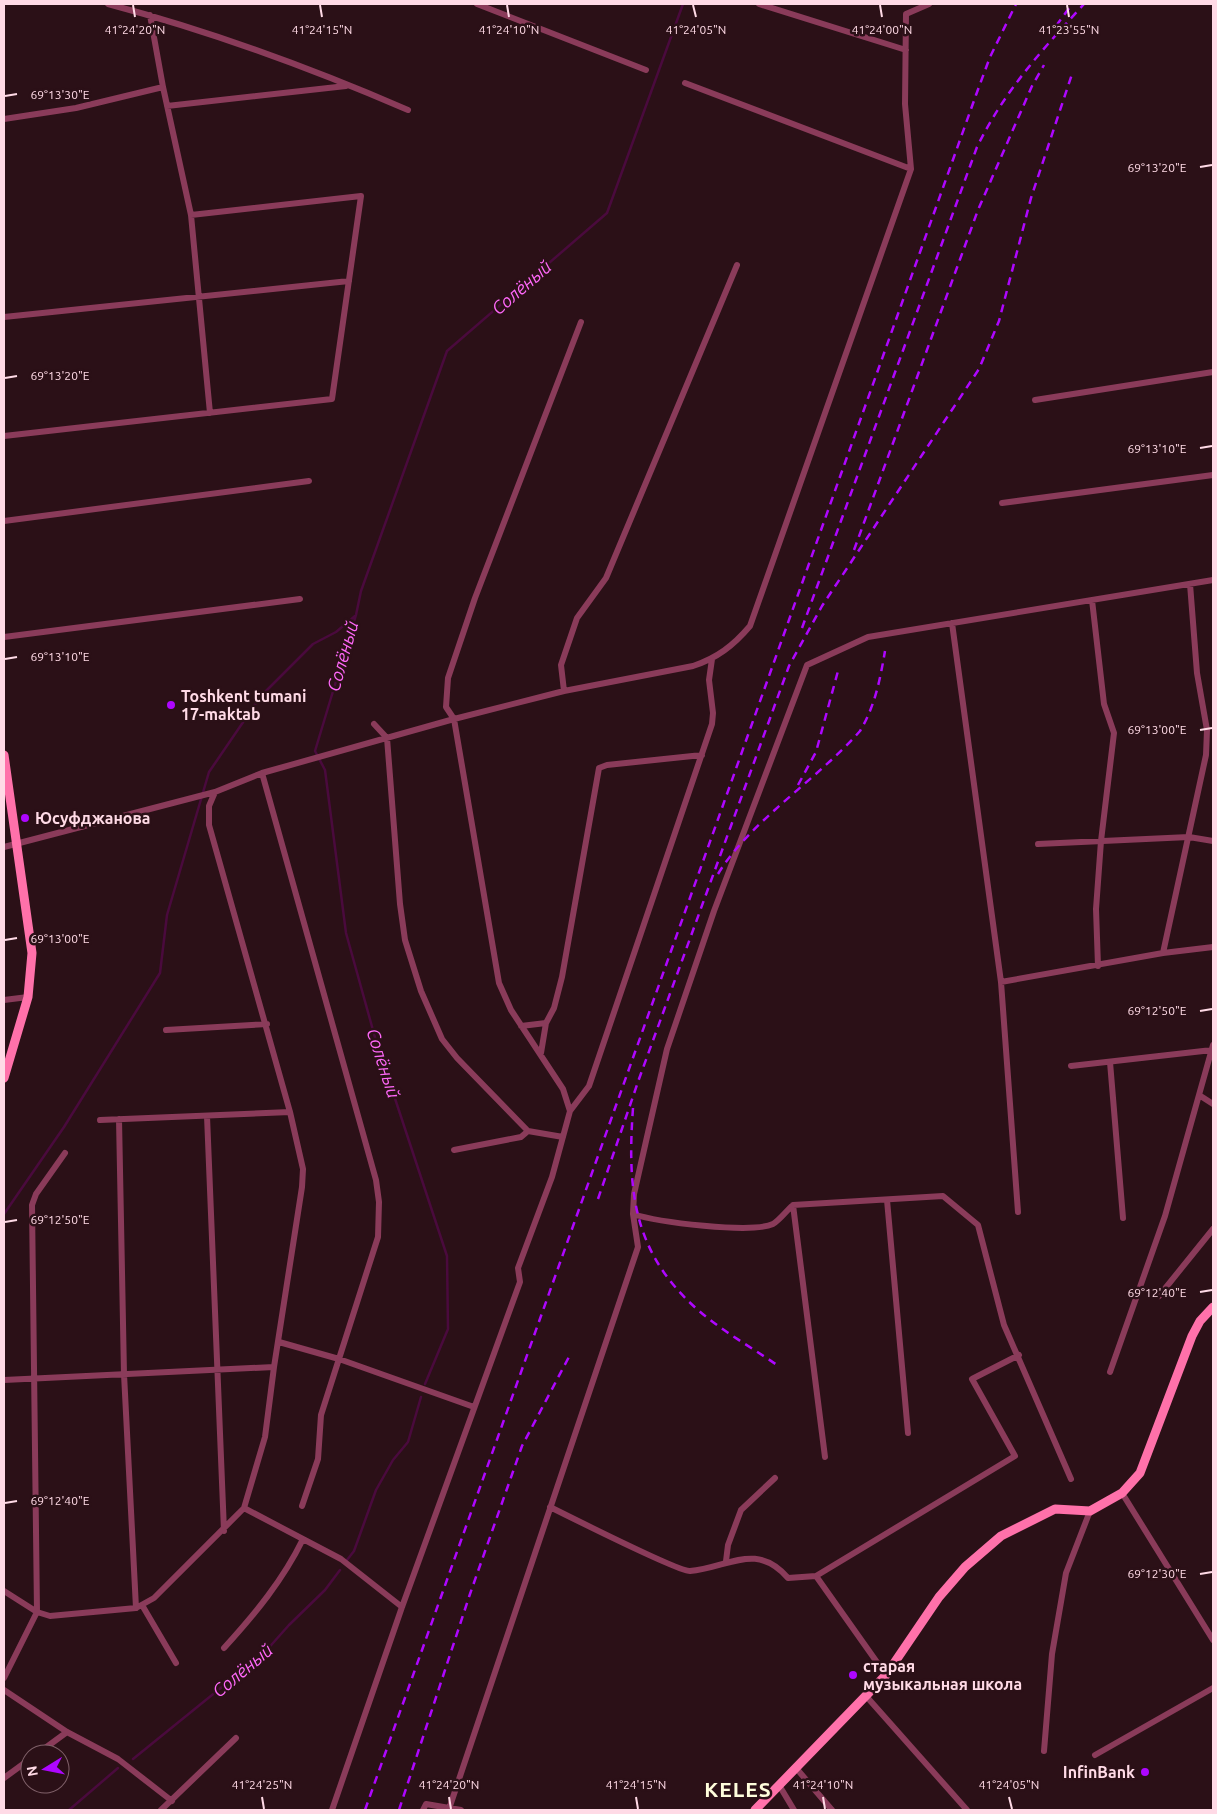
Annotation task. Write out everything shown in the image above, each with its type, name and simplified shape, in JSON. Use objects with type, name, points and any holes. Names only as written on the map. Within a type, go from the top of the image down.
[{"type":"street","points":[[108,4],[136,7],[150,15],[322,74],[408,110]]},
{"type":"street","points":[[477,4],[646,70]]},
{"type":"street","points":[[759,4],[906,50]]},
{"type":"street","points":[[4,846],[207,794],[262,773],[454,720],[564,692],[693,666],[712,660],[735,643],[750,626],[911,169],[906,104],[906,14],[929,4]]},
{"type":"street","points":[[150,15],[162,87],[191,215],[210,413]]},
{"type":"street","points":[[685,83],[911,169]]},
{"type":"street","points":[[167,106],[348,86]]},
{"type":"street","points":[[4,119],[76,108],[162,87]]},
{"type":"street","points":[[4,436],[332,399],[361,196],[191,215]]},
{"type":"street","points":[[564,692],[561,666],[577,618],[606,578],[736,265]]},
{"type":"street","points":[[4,316],[349,281]]},
{"type":"street","points":[[570,1111],[562,1089],[541,1053],[511,1010],[499,983],[454,720],[446,706],[448,678],[475,598],[581,322]]},
{"type":"street","points":[[1035,400],[1213,372]]},
{"type":"street","points":[[1002,503],[1213,475]]},
{"type":"street","points":[[4,521],[309,481]]},
{"type":"street","points":[[449,1809],[638,1247],[633,1214],[634,1194],[667,1049],[714,911],[807,665],[868,637],[1213,580]]},
{"type":"street","points":[[1164,953],[1206,755],[1207,730],[1197,673],[1190,584]]},
{"type":"street","points":[[4,637],[300,599]]},
{"type":"street","points":[[1092,600],[1104,704],[1114,732],[1100,841],[1096,909],[1098,966]]},
{"type":"street","points":[[952,624],[1001,982],[1018,1212]]},
{"type":"street","points":[[332,1810],[402,1607],[520,1282],[518,1268],[552,1177],[570,1111],[589,1086],[702,755],[712,724],[709,680],[712,660]]},
{"type":"street","points":[[374,724],[387,738],[400,904],[405,940],[421,991],[442,1039],[456,1058],[528,1131],[563,1137]]},
{"type":"street","points":[[4,755],[32,953],[28,997],[4,1078]]},
{"type":"street","points":[[541,1053],[546,1023],[554,1008],[562,977],[599,768],[607,765],[702,755]]},
{"type":"street","points":[[262,773],[376,1180],[379,1202],[378,1237],[321,1415],[318,1459],[302,1506]]},
{"type":"street","points":[[4,1591],[37,1612],[50,1616],[139,1607],[154,1598],[224,1531],[244,1508],[265,1436],[303,1170],[267,1024],[209,825],[209,806],[214,792]]},
{"type":"street","points":[[1038,844],[1189,837],[1213,841]]},
{"type":"street","points":[[1001,982],[1164,953],[1213,947]]},
{"type":"street","points":[[4,1000],[28,997]]},
{"type":"street","points":[[522,1026],[546,1023]]},
{"type":"street","points":[[166,1030],[267,1024]]},
{"type":"street","points":[[1071,1066],[1213,1047],[1165,1216],[1110,1372]]},
{"type":"street","points":[[1110,1062],[1123,1218]]},
{"type":"street","points":[[1199,1095],[1213,1104]]},
{"type":"street","points":[[100,1120],[290,1112]]},
{"type":"street","points":[[207,1116],[224,1531]]},
{"type":"street","points":[[120,1119],[124,1374],[139,1607],[176,1663]]},
{"type":"street","points":[[454,1150],[521,1137],[528,1131]]},
{"type":"street","points":[[4,1678],[37,1612],[32,1205],[36,1194],[65,1153]]},
{"type":"street","points":[[633,1214],[701,1226],[740,1228],[773,1224],[792,1205],[887,1200],[895,1197],[943,1196],[978,1225],[1004,1325],[1019,1354],[1071,1479]]},
{"type":"street","points":[[887,1200],[908,1433]]},
{"type":"street","points":[[792,1205],[825,1457]]},
{"type":"street","points":[[1159,1296],[1213,1229]]},
{"type":"street","points":[[755,1810],[886,1675],[939,1597],[965,1567],[1001,1536],[1055,1509],[1090,1511],[1122,1493],[1140,1473],[1192,1336],[1200,1321],[1213,1307]]},
{"type":"street","points":[[279,1342],[339,1360],[474,1407]]},
{"type":"street","points":[[550,1508],[688,1571],[726,1561],[757,1559],[777,1565],[788,1578],[816,1576],[1015,1456],[972,1379],[1019,1354]]},
{"type":"street","points":[[4,1380],[274,1367]]},
{"type":"street","points":[[726,1561],[728,1545],[741,1510],[775,1478]]},
{"type":"street","points":[[1122,1493],[1213,1640]]},
{"type":"street","points":[[244,1508],[341,1559],[402,1607]]},
{"type":"street","points":[[1044,1750],[1052,1654],[1066,1573],[1090,1511]]},
{"type":"street","points":[[224,1648],[263,1605],[290,1566],[303,1539]]},
{"type":"street","points":[[816,1576],[886,1675]]},
{"type":"street","points":[[1095,1755],[1213,1688]]},
{"type":"street","points":[[4,1690],[67,1732],[118,1759],[172,1801]]},
{"type":"street","points":[[866,1696],[967,1810]]},
{"type":"street","points":[[51,1744],[67,1732]]},
{"type":"street","points":[[161,1810],[236,1738]]},
{"type":"street","points":[[4,1778],[20,1766]]},
{"type":"street","points":[[796,1768],[832,1810]]},
{"type":"street","points":[[779,1785],[794,1810]]},
{"type":"street","points":[[423,1810],[426,1804],[461,1810]]},
{"type":"waterway","name":"Солёный","points":[[425,1384],[448,1329],[447,1256],[376,1041],[346,933],[325,770],[315,751],[356,615],[361,591],[447,351],[607,213],[683,4]]},
{"type":"waterway","points":[[4,1214],[64,1127],[160,973],[167,915],[209,772],[261,696],[313,644],[336,632],[355,616]]},
{"type":"waterway","name":"Солёный","points":[[347,1560],[354,1551],[376,1490],[393,1460],[408,1442],[421,1397]]},
{"type":"waterway","name":"Солёный","points":[[133,1759],[265,1652],[289,1625],[325,1590],[340,1570]]},
{"type":"waterway","name":"Солёный","points":[[69,1810],[118,1768]]},
{"type":"railway","points":[[365,1810],[976,95],[990,57],[1016,4]]},
{"type":"railway","points":[[1056,26],[1072,4]]},
{"type":"railway","points":[[802,628],[977,147],[988,126],[1025,71],[1084,4]]},
{"type":"railway","points":[[854,550],[978,210],[1032,86],[1044,65]]},
{"type":"railway","points":[[598,1199],[639,1079],[789,666],[822,606],[979,369],[999,321],[1031,198],[1073,71]]},
{"type":"railway","points":[[718,874],[748,836],[825,766],[860,731],[873,702],[885,651]]},
{"type":"railway","points":[[798,785],[816,752],[838,671]]},
{"type":"railway","points":[[633,1108],[631,1166],[639,1218],[647,1243],[660,1266],[676,1288],[698,1310],[777,1365]]},
{"type":"railway","points":[[399,1810],[470,1594],[522,1446],[571,1353]]},
{"type":"place","name":"Toshkent tumani 17-maktab","points":[[171,705]]},
{"type":"place","name":"Юсуфджанова","points":[[25,818]]},
{"type":"place","name":"старая музыкальная школа","points":[[853,1675]]},
{"type":"place","name":"InfinBank","points":[[1145,1772]]},
{"type":"district","name":"KELES","points":[[738,1789]]}]
